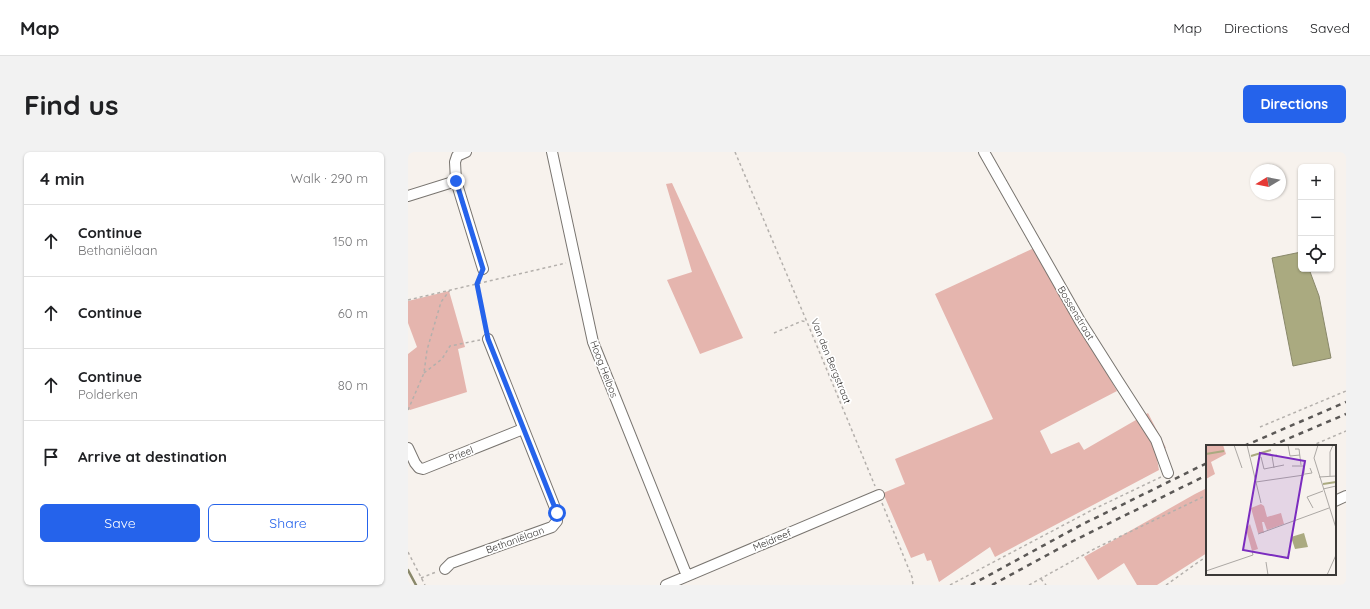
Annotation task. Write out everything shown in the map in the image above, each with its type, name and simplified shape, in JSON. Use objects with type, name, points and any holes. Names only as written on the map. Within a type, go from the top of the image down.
[{"type":"street","points":[[466,152],[457,156],[455,162],[456,181],[483,269]]},
{"type":"street","name":"Hoog Heibos","points":[[552,152],[593,342],[687,576]]},
{"type":"street","name":"Bossenstraat","points":[[984,152],[1080,321],[1156,440],[1168,473]]},
{"type":"street","points":[[408,196],[456,181]]},
{"type":"street","name":"Bethaniëlaan","points":[[445,569],[451,564],[552,527],[557,521],[557,513],[488,339]]},
{"type":"street","name":"Prieel","points":[[408,448],[415,463],[422,469],[524,429]]},
{"type":"street","name":"Meidreef","points":[[666,585],[879,495]]},
{"type":"street","points":[[1336,501],[1346,496]]},
{"type":"path","name":"Van den Bergstraat","points":[[735,152],[879,495],[912,577],[913,585]]},
{"type":"path","points":[[408,300],[576,261]]},
{"type":"path","points":[[424,373],[442,359],[450,346],[488,339],[477,284],[483,269]]},
{"type":"path","points":[[408,410],[424,373],[427,350],[441,302],[450,290]]},
{"type":"path","points":[[774,333],[802,321],[807,322]]},
{"type":"path","points":[[1260,427],[1346,391]]},
{"type":"path","points":[[1313,445],[1346,431]]},
{"type":"path","points":[[950,585],[1094,509],[1168,473]]},
{"type":"path","points":[[1029,585],[1096,548],[1206,495]]},
{"type":"path","points":[[408,552],[425,585]]},
{"type":"path","points":[[1166,585],[1206,557]]},
{"type":"path","points":[[422,578],[445,569]]},
{"type":"path","points":[[1041,578],[1046,585]]},
{"type":"shaded area","points":[[672,183],[743,338],[700,354],[667,280],[692,272],[666,184]]},
{"type":"shaded area","points":[[1034,248],[1117,391],[1040,431],[1051,454],[1079,442],[1084,450],[1148,413],[1166,448],[1156,453],[1159,470],[995,557],[990,547],[939,582],[931,560],[927,561],[924,553],[911,558],[883,493],[905,484],[895,459],[993,419],[935,294]]},
{"type":"shaded area","points":[[1298,253],[1298,272],[1310,272],[1319,296],[1331,358],[1293,366],[1272,258]]},
{"type":"shaded area","points":[[449,291],[465,347],[458,349],[467,392],[410,410],[408,409],[408,354],[417,347],[408,323],[408,301]]},
{"type":"shaded area","points":[[1206,488],[1206,554],[1157,585],[1137,585],[1124,563],[1098,580],[1084,557]]},
{"type":"waterway","points":[[408,570],[416,585]]},
{"type":"railway","points":[[1246,445],[1346,402]]},
{"type":"railway","points":[[1273,445],[1346,414]]},
{"type":"railway","points":[[971,585],[1081,525],[1206,463]]},
{"type":"railway","points":[[992,585],[1073,541],[1206,475]]},
{"type":"route","points":[[456,181],[483,269],[477,284],[488,339],[557,513]]}]
